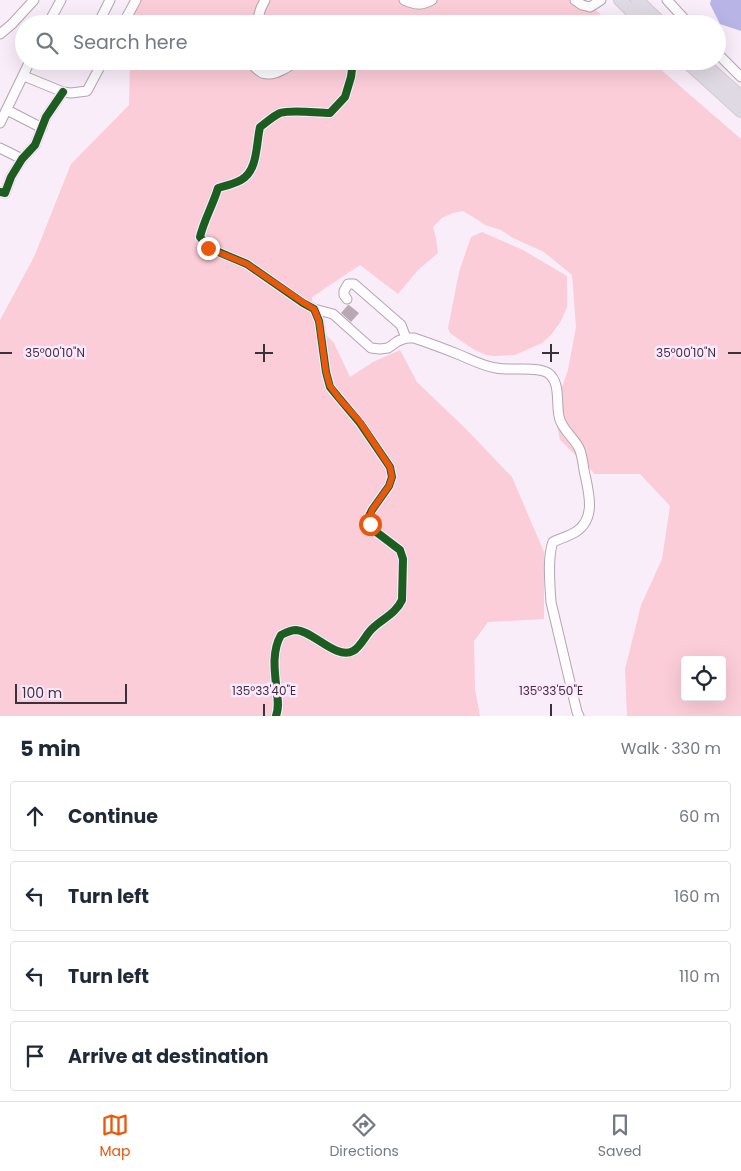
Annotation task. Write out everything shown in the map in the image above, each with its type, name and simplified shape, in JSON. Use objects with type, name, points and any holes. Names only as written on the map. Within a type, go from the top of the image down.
[{"type":"highway","points":[[637,0],[653,15]]},
{"type":"highway","points":[[643,0],[657,15]]},
{"type":"highway","points":[[621,1],[636,15]]},
{"type":"highway","points":[[696,70],[741,111]]},
{"type":"highway","points":[[711,70],[741,97]]},
{"type":"street","points":[[20,15],[34,0]]},
{"type":"street","points":[[53,15],[61,0]]},
{"type":"street","points":[[102,15],[110,0]]},
{"type":"street","points":[[128,15],[136,0]]},
{"type":"street","points":[[259,15],[265,0]]},
{"type":"street","points":[[404,0],[423,5],[432,0]]},
{"type":"street","points":[[576,0],[582,5],[590,7],[599,2]]},
{"type":"street","points":[[667,0],[681,15]]},
{"type":"street","points":[[0,34],[15,21]]},
{"type":"street","points":[[726,62],[741,77]]},
{"type":"street","points":[[0,123],[26,70]]},
{"type":"street","points":[[24,76],[62,92],[71,93],[87,91],[98,70]]},
{"type":"street","points":[[257,70],[262,73],[276,74],[282,70]]},
{"type":"street","points":[[352,70],[345,97],[330,113],[291,111],[280,114],[260,127],[255,159],[249,173],[241,180],[218,188],[203,224],[200,237],[208,248],[247,264],[314,309],[333,314],[371,348],[388,348],[398,341],[414,338],[481,364],[508,370],[540,370],[548,373],[554,379],[557,390],[559,418],[564,429],[579,448],[589,492],[590,506],[584,524],[577,531],[553,542],[551,548],[551,602],[579,716]]},
{"type":"street","points":[[0,192],[5,193],[11,177],[22,159],[35,145],[46,117],[62,92]]},
{"type":"street","points":[[7,110],[42,128]]},
{"type":"street","points":[[0,148],[22,159]]},
{"type":"street","points":[[347,299],[344,295],[344,290],[348,284],[354,284],[401,325],[406,338]]},
{"type":"street","points":[[276,716],[279,710],[275,654],[276,643],[281,635],[295,630],[305,632],[331,648],[348,652],[355,650],[369,631],[393,613],[402,600],[403,559],[400,550],[375,531],[370,524],[372,510],[389,486],[392,477],[390,467],[360,422],[330,386],[326,372],[319,321],[314,309]]},
{"type":"shaded area","points":[[133,0],[586,0],[601,15],[132,15]]},
{"type":"shaded area","points":[[711,0],[741,0],[741,31],[726,26],[726,15],[716,15],[710,4]]},
{"type":"shaded area","points":[[130,70],[661,70],[741,139],[741,716],[627,716],[625,669],[641,605],[662,559],[670,506],[640,474],[595,474],[560,440],[554,410],[568,370],[576,327],[572,275],[544,252],[513,238],[501,230],[485,225],[463,211],[442,218],[433,227],[438,253],[418,270],[398,294],[360,265],[312,297],[313,321],[334,343],[350,377],[373,362],[400,350],[417,382],[512,477],[544,552],[544,619],[488,622],[474,641],[475,689],[480,716],[0,716],[0,320],[34,257],[71,164],[129,105]]},
{"type":"shaded area","points":[[482,232],[523,250],[567,276],[567,307],[561,321],[551,335],[542,343],[515,355],[486,355],[464,343],[450,333],[448,328],[459,272],[471,237]]},
{"type":"building","points":[[348,305],[359,313],[351,322],[341,313]]},
{"type":"cycle path","points":[[276,716],[278,704],[275,656],[281,635],[296,630],[310,635],[339,652],[353,651],[371,630],[397,608],[402,600],[403,559],[400,550],[375,531],[370,524],[369,516],[389,486],[392,477],[390,467],[360,423],[330,387],[319,321],[314,309],[247,264],[209,248],[200,237],[218,188],[241,180],[251,170],[260,127],[280,113],[298,111],[330,113],[345,97],[352,70]]},
{"type":"cycle path","points":[[0,192],[5,193],[11,177],[22,159],[35,145],[46,117],[63,92]]},
{"type":"route","points":[[208,248],[247,264],[314,309],[319,321],[326,372],[330,386],[360,422],[390,467],[392,477],[389,486],[372,510],[370,524]]}]
